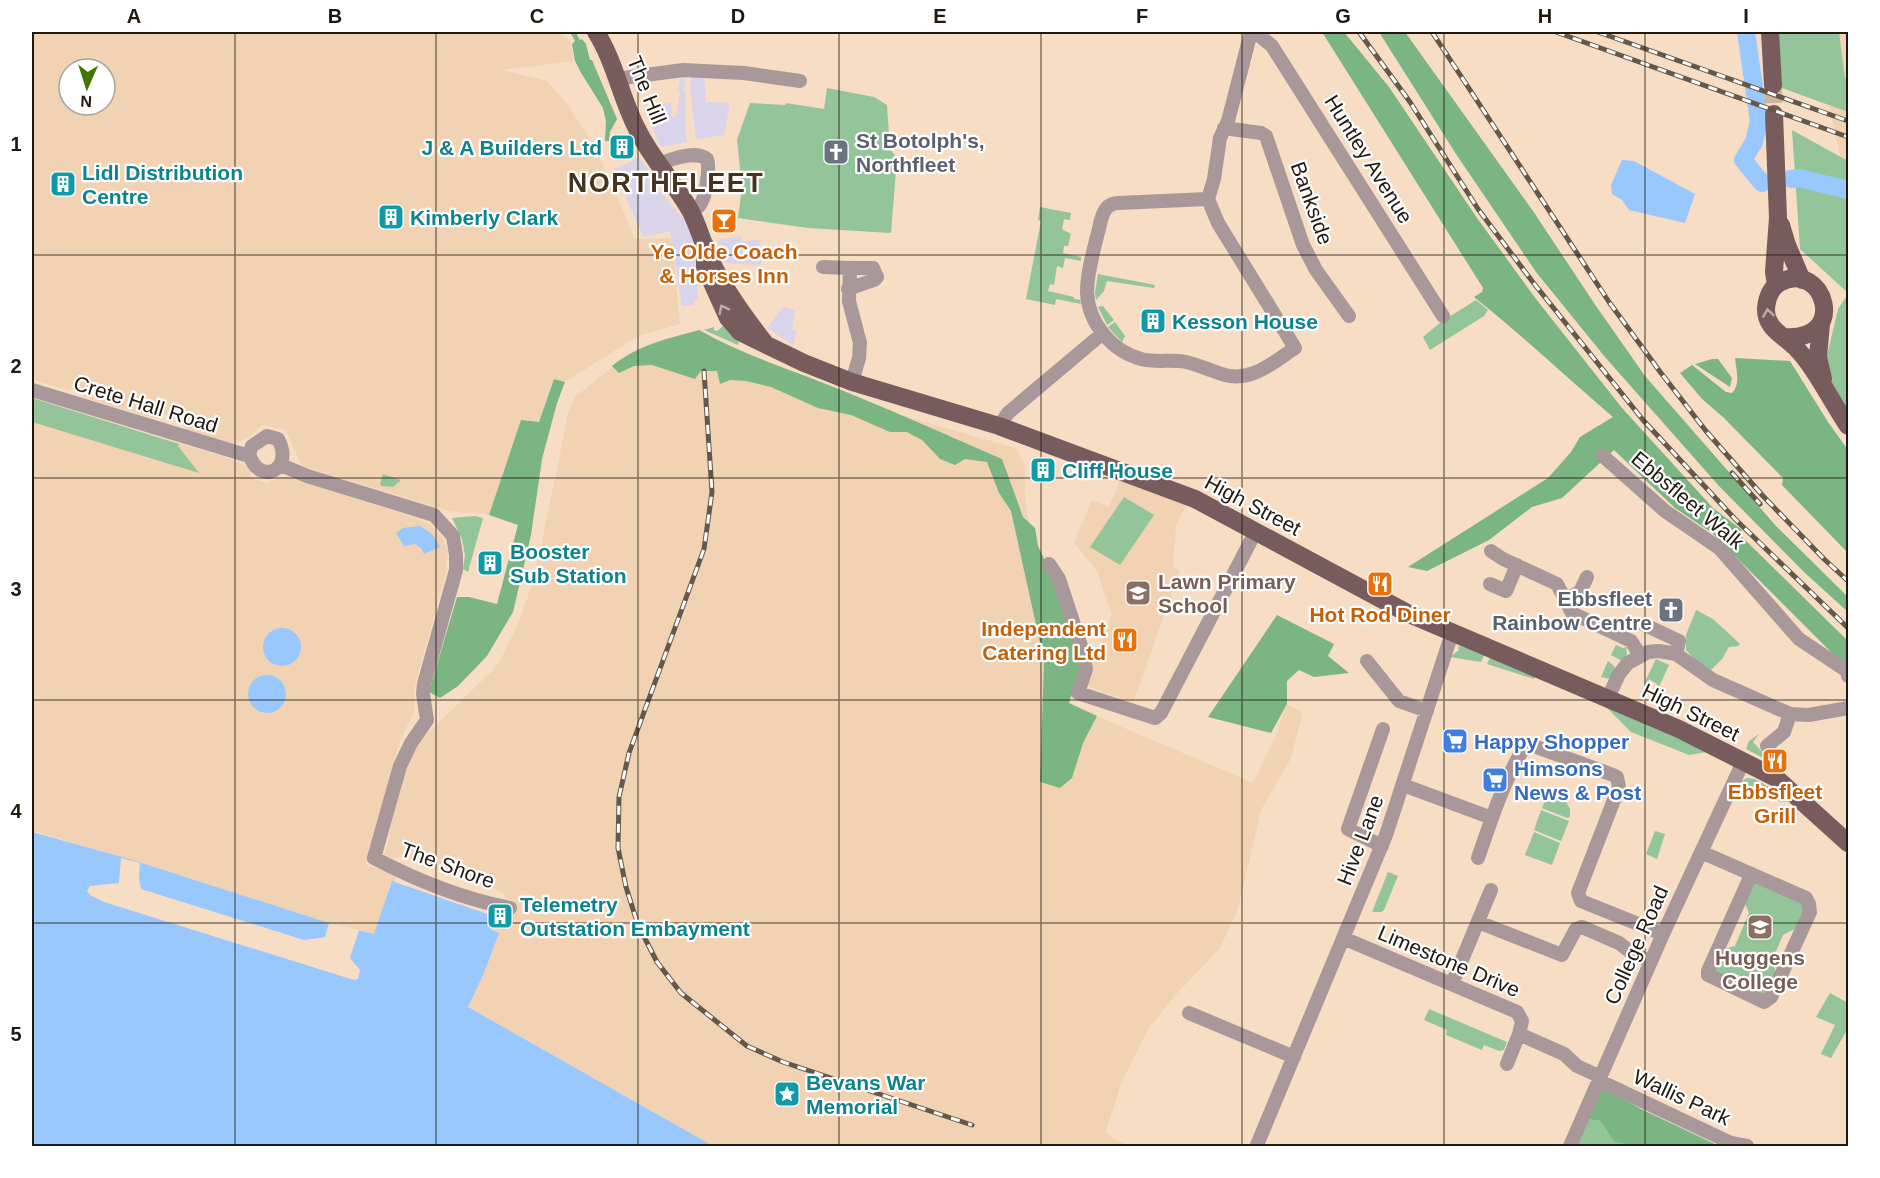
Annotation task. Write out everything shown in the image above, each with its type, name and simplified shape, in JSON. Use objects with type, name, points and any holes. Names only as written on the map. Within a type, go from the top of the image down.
[{"type":"main road","name":"The Hill","points":[[596,32],[604,45],[636,128],[658,165],[691,212],[710,259],[740,310]]},
{"type":"main road","points":[[1770,32],[1773,85]]},
{"type":"main road","points":[[1774,114],[1778,218],[1774,272],[1776,285]]},
{"type":"main road","points":[[1778,218],[1786,245],[1802,280]]},
{"type":"main road","points":[[705,245],[705,267],[728,318],[740,332],[766,345]]},
{"type":"main road","points":[[1823,387],[1818,357],[1824,314],[1823,300],[1812,283],[1792,279],[1776,285],[1769,295],[1766,314],[1773,328],[1803,356],[1848,426]]},
{"type":"main road","name":"High Street","points":[[740,310],[766,345],[804,363],[852,382],[999,426],[1183,494],[1256,531],[1377,598],[1452,633],[1679,729],[1776,778],[1848,843]]},
{"type":"main road","points":[[1784,337],[1806,336],[1821,324]]},
{"type":"street","points":[[1208,199],[1115,203],[1105,209],[1087,293],[1094,320],[1103,333],[1122,350],[1139,359],[1186,362],[1232,376],[1245,376],[1257,372],[1295,348],[1218,223],[1208,199],[1214,179],[1220,138],[1251,32]]},
{"type":"street","name":"Huntley Avenue","points":[[1251,32],[1268,42],[1280,58],[1443,316]]},
{"type":"street","points":[[616,79],[683,70],[744,73],[800,81]]},
{"type":"street","name":"Bankside","points":[[1224,128],[1261,133],[1266,136],[1303,245],[1316,270],[1349,316]]},
{"type":"street","points":[[658,165],[671,159],[693,156],[702,156],[707,159],[708,172],[703,200],[691,212]]},
{"type":"street","points":[[822,267],[873,268],[877,277],[874,280],[849,289]]},
{"type":"street","points":[[850,268],[849,301],[860,341],[859,358],[852,382]]},
{"type":"street","points":[[999,426],[1008,413],[1103,333]]},
{"type":"street","name":"Crete Hall Road","points":[[32,390],[232,453],[249,456],[255,467],[262,472],[273,471],[281,465],[308,476],[434,515],[453,536],[456,570],[424,684],[423,694],[427,720],[411,743],[400,766],[374,858]]},
{"type":"street","points":[[249,456],[252,446],[273,432],[283,448],[281,465]]},
{"type":"street","name":"Ebbsfleet Walk","points":[[1603,456],[1665,511],[1719,548],[1799,639],[1847,671],[1848,676]]},
{"type":"street","points":[[1049,564],[1059,579],[1081,646],[1086,669],[1078,693],[1150,718],[1156,718],[1160,715],[1256,531]]},
{"type":"street","points":[[1491,551],[1557,584],[1574,614],[1631,641],[1640,655]]},
{"type":"street","points":[[1490,584],[1506,591],[1517,565]]},
{"type":"street","points":[[1565,599],[1580,592],[1587,578]]},
{"type":"street","points":[[1643,624],[1679,641],[1676,654]]},
{"type":"street","name":"Hive Lane","points":[[1257,1145],[1382,846],[1452,633]]},
{"type":"street","points":[[1608,698],[1621,671],[1631,660],[1654,651],[1676,654],[1713,680],[1790,714],[1806,716],[1848,708]]},
{"type":"street","points":[[1367,661],[1401,703],[1427,711]]},
{"type":"street","points":[[1767,746],[1784,732],[1790,714]]},
{"type":"street","points":[[1382,846],[1348,829],[1383,729]]},
{"type":"street","points":[[1478,858],[1492,818],[1525,746],[1531,745],[1617,777],[1619,787],[1578,893],[1581,901],[1663,934]]},
{"type":"street","name":"College Road","points":[[1570,1146],[1663,934],[1743,762]]},
{"type":"street","points":[[1403,784],[1492,818]]},
{"type":"street","points":[[1701,852],[1806,898],[1809,904],[1810,912],[1771,997],[1764,1002],[1708,975],[1751,875]]},
{"type":"street","name":"The Shore","points":[[374,858],[410,877],[494,905],[510,908]]},
{"type":"street","points":[[1452,984],[1491,890]]},
{"type":"street","points":[[1478,922],[1562,955],[1576,929],[1583,927],[1626,946],[1632,953],[1651,962]]},
{"type":"street","name":"Limestone Drive","points":[[1343,938],[1517,1012],[1522,1020],[1519,1034]]},
{"type":"street","points":[[1189,1013],[1294,1057]]},
{"type":"street","points":[[1507,1064],[1519,1034]]},
{"type":"street","name":"Wallis Park","points":[[1519,1034],[1564,1054],[1577,1066],[1601,1079],[1731,1143],[1747,1146]]},
{"type":"shaded area","points":[[32,32],[559,32],[570,41],[574,61],[502,70],[547,81],[567,104],[595,147],[635,239],[672,238],[680,324],[638,336],[565,382],[554,379],[539,422],[521,420],[489,515],[450,511],[304,467],[301,465],[286,430],[262,425],[234,445],[187,430],[180,423],[181,415],[170,412],[157,419],[82,397],[85,390],[79,388],[80,384],[74,382],[70,391],[32,379]]},
{"type":"shaded area","points":[[1814,32],[1848,32],[1848,161],[1840,157]]},
{"type":"shaded area","points":[[681,75],[686,75],[684,92],[686,92],[687,142],[662,147],[644,109],[671,102],[672,117],[676,117]]},
{"type":"shaded area","points":[[691,75],[704,77],[706,102],[730,103],[724,135],[696,139],[690,88]]},
{"type":"shaded area","points":[[639,157],[655,180],[660,192],[689,225],[695,253],[698,297],[698,300],[694,300],[694,305],[682,306],[670,231],[643,237],[613,167],[619,168]]},
{"type":"shaded area","points":[[741,236],[743,242],[759,239],[761,265],[726,263],[717,240]]},
{"type":"shaded area","points":[[783,307],[795,310],[792,330],[797,331],[793,345],[767,328]]},
{"type":"shaded area","points":[[699,330],[714,339],[873,407],[1015,448],[1025,466],[1025,501],[1068,704],[1253,783],[1275,738],[1287,704],[1303,713],[1290,760],[1261,810],[1238,909],[1220,948],[1173,998],[1149,1028],[1122,1081],[1105,1133],[1124,1144],[1123,1146],[713,1146],[468,1007],[484,973],[498,933],[491,930],[496,917],[499,912],[507,915],[514,900],[504,897],[504,893],[403,856],[392,859],[385,854],[405,768],[420,741],[499,663],[519,622],[539,555],[567,416],[575,397],[637,349]]},
{"type":"shaded area","points":[[32,398],[240,462],[251,472],[251,478],[268,484],[270,480],[273,481],[283,476],[420,519],[441,535],[448,551],[446,573],[415,685],[414,711],[398,746],[366,865],[396,875],[394,882],[391,882],[375,934],[329,923],[32,830]]},
{"type":"shaded area","name":"Lawn Primary School","points":[[1120,480],[1186,505],[1176,526],[1173,567],[1180,570],[1133,703],[1085,685],[1095,650],[1112,615],[1097,571],[1074,543],[1092,500],[1109,507]]},
{"type":"green space","points":[[570,32],[578,32],[580,40],[582,39],[586,44],[590,60],[592,60],[617,119],[610,132],[609,141],[605,141],[606,121],[603,108],[575,61],[572,44],[575,41]]},
{"type":"green space","points":[[1322,32],[1344,32],[1389,87],[1477,218],[1536,299],[1622,408],[1713,508],[1742,530],[1739,534],[1848,641],[1848,669],[1712,533],[1675,508],[1614,450],[1562,498],[1532,507],[1489,540],[1427,571],[1408,567],[1548,478],[1571,452],[1580,437],[1613,417],[1474,297],[1482,292],[1483,288]]},
{"type":"green space","points":[[1379,32],[1405,32],[1533,211],[1645,376],[1776,526],[1848,597],[1848,612],[1805,573],[1719,486],[1605,357],[1536,272],[1456,154]]},
{"type":"green space","points":[[1777,32],[1839,32],[1845,78],[1848,80],[1848,112],[1779,87]]},
{"type":"green space","points":[[827,88],[874,97],[887,105],[890,149],[897,158],[891,233],[808,228],[738,218],[742,187],[737,140],[750,103],[785,105],[786,103],[824,109]]},
{"type":"green space","points":[[1792,130],[1848,161],[1848,293],[1800,249]]},
{"type":"green space","points":[[1040,207],[1071,213],[1070,220],[1064,219],[1062,229],[1071,234],[1068,246],[1064,246],[1063,253],[1081,257],[1081,261],[1065,258],[1063,268],[1057,266],[1054,285],[1050,284],[1048,291],[1074,297],[1080,300],[1081,304],[1056,299],[1055,305],[1026,299],[1041,221],[1038,220]]},
{"type":"green space","points":[[1098,274],[1155,285],[1154,288],[1107,281],[1104,291],[1096,300]]},
{"type":"green space","points":[[1848,294],[1848,417],[1833,393],[1827,356],[1838,309]]},
{"type":"green space","points":[[1476,300],[1488,310],[1484,316],[1430,350],[1423,337],[1441,322]]},
{"type":"green space","points":[[1103,306],[1114,320],[1107,325],[1098,307]]},
{"type":"green space","points":[[1115,322],[1125,336],[1122,342],[1108,327]]},
{"type":"green space","points":[[723,326],[739,342],[738,345],[704,330],[714,327],[717,331]]},
{"type":"green space","points":[[699,330],[745,353],[870,402],[1002,459],[1023,517],[1035,528],[1038,546],[1059,590],[1078,656],[1080,668],[1069,703],[1097,716],[1083,743],[1072,778],[1060,788],[1040,782],[1044,661],[1011,511],[999,493],[987,462],[965,459],[955,465],[940,459],[922,440],[907,432],[890,432],[851,415],[818,408],[771,387],[730,380],[720,384],[717,371],[701,371],[695,379],[652,365],[634,366],[619,373],[612,366],[643,348]]},
{"type":"green space","points":[[1735,358],[1790,361],[1848,450],[1848,553],[1782,485],[1783,478],[1702,399],[1680,373],[1692,365],[1726,392],[1732,393],[1737,381]]},
{"type":"green space","points":[[1718,359],[1732,378],[1730,387],[1695,364]]},
{"type":"green space","points":[[554,379],[565,382],[542,459],[531,535],[513,612],[487,656],[458,686],[440,698],[429,692],[457,597],[469,597],[497,604],[518,525],[489,515],[521,420],[539,422]]},
{"type":"green space","points":[[32,398],[179,444],[178,446],[199,473],[32,422]]},
{"type":"green space","points":[[383,474],[401,480],[393,487],[381,486]]},
{"type":"green space","points":[[1124,497],[1154,515],[1120,565],[1090,547]]},
{"type":"green space","points":[[475,516],[483,518],[468,572],[463,569],[465,555],[462,539],[452,518]]},
{"type":"green space","points":[[1696,610],[1713,619],[1740,644],[1729,647],[1722,659],[1711,670],[1695,660],[1686,650],[1686,635]]},
{"type":"green space","points":[[1277,615],[1334,644],[1328,656],[1349,673],[1314,677],[1299,670],[1287,681],[1287,704],[1271,733],[1208,717]]},
{"type":"green space","points":[[1616,645],[1626,647],[1627,655],[1622,661],[1611,655]]},
{"type":"green space","points":[[1461,646],[1485,654],[1481,662],[1450,657]]},
{"type":"green space","points":[[1491,656],[1535,677],[1534,679],[1487,664]]},
{"type":"green space","points":[[1656,659],[1669,665],[1657,691],[1657,684],[1649,679],[1646,685],[1644,684]]},
{"type":"green space","points":[[1608,661],[1615,669],[1610,679],[1601,677]]},
{"type":"green space","points":[[1602,703],[1707,752],[1689,755],[1631,732]]},
{"type":"green space","points":[[1759,734],[1753,742],[1766,756],[1765,759],[1746,749],[1749,741]]},
{"type":"green space","points":[[1747,778],[1755,779],[1792,801],[1781,802],[1741,784],[1740,782]]},
{"type":"green space","points":[[1546,797],[1566,802],[1570,809],[1570,817],[1567,818],[1542,808]]},
{"type":"green space","points":[[1541,810],[1569,821],[1561,841],[1534,830]]},
{"type":"green space","points":[[1655,831],[1665,834],[1657,859],[1646,854]]},
{"type":"green space","points":[[1534,832],[1560,843],[1552,865],[1525,855]]},
{"type":"green space","points":[[1388,872],[1398,876],[1384,910],[1372,912]]},
{"type":"green space","points":[[1758,880],[1806,906],[1799,927],[1783,935],[1773,958],[1776,976],[1765,996],[1751,990],[1745,978],[1733,973],[1718,978],[1714,975],[1721,950],[1735,946],[1749,913],[1744,901],[1753,881]]},
{"type":"green space","points":[[1830,993],[1848,1003],[1848,1028],[1831,1058],[1821,1054],[1835,1025],[1816,1017]]},
{"type":"green space","points":[[1429,1009],[1507,1042],[1504,1050],[1499,1051],[1484,1045],[1482,1050],[1446,1035],[1447,1030],[1424,1020]]},
{"type":"green space","points":[[1602,1087],[1641,1109],[1719,1146],[1635,1146],[1614,1142],[1600,1121],[1588,1119]]},
{"type":"green space","points":[[1588,1119],[1600,1121],[1614,1142],[1635,1146],[1575,1146]]},
{"type":"water","points":[[1622,160],[1634,161],[1695,194],[1685,223],[1629,210],[1622,200],[1612,194],[1611,185]]},
{"type":"water","points":[[420,526],[432,534],[440,547],[424,554],[415,544],[404,546],[396,533],[403,528]]},
{"type":"water","points":[[282,628],[296,633],[301,647],[296,661],[282,666],[268,661],[263,647],[268,633]]},
{"type":"water","points":[[267,675],[281,680],[286,694],[281,708],[267,713],[253,708],[248,694],[253,680]]},
{"type":"water","points":[[32,832],[129,859],[329,923],[374,934],[392,881],[496,917],[491,930],[499,933],[468,1007],[713,1146],[32,1146]]},
{"type":"pier","points":[[121,858],[140,863],[141,889],[304,940],[325,937],[329,923],[359,930],[350,958],[360,970],[358,979],[354,980],[104,902],[90,895],[87,891],[90,886],[119,883]]},
{"type":"waterway","points":[[1746,32],[1759,121],[1754,142],[1743,160],[1762,183]]},
{"type":"waterway","points":[[1791,179],[1799,178],[1848,190]]},
{"type":"tunnel","points":[[1773,85],[1774,114]]},
{"type":"railway","points":[[1359,32],[1410,102],[1478,209],[1532,281],[1643,420],[1735,519],[1848,628]]},
{"type":"railway","points":[[1432,32],[1609,302],[1661,373],[1706,431],[1763,496],[1848,581]]},
{"type":"railway","points":[[1556,32],[1848,137]]},
{"type":"railway","points":[[1598,32],[1848,121]]},
{"type":"railway","points":[[704,371],[712,492],[704,549],[629,753],[619,797],[618,848],[626,887],[638,925],[657,962],[681,993],[747,1046],[783,1062],[972,1125]]},
{"type":"railway","points":[[1732,473],[1760,504]]},
{"type":"place","name":"J & A Builders Ltd","points":[[622,147]]},
{"type":"place","name":"St Botolph's, Northfleet","points":[[836,152]]},
{"type":"place","name":"Lidl Distribution Centre","points":[[63,184]]},
{"type":"place","name":"Kimberly Clark","points":[[391,217]]},
{"type":"place","name":"Ye Olde Coach & Horses Inn","points":[[724,221]]},
{"type":"place","name":"Kesson House","points":[[1153,321]]},
{"type":"place","name":"Cliff House","points":[[1043,470]]},
{"type":"place","name":"Booster Sub Station","points":[[490,563]]},
{"type":"place","name":"Hot Rod Diner","points":[[1380,584]]},
{"type":"place","name":"Lawn Primary School","points":[[1138,593]]},
{"type":"place","name":"Ebbsfleet Rainbow Centre","points":[[1671,610]]},
{"type":"place","name":"Independent Catering Ltd","points":[[1125,640]]},
{"type":"place","name":"Happy Shopper","points":[[1455,741]]},
{"type":"place","name":"Ebbsfleet Grill","points":[[1775,761]]},
{"type":"place","name":"Himsons News & Post","points":[[1495,780]]},
{"type":"place","name":"Telemetry Outstation Embayment","points":[[500,916]]},
{"type":"place","name":"Huggens College","points":[[1760,927]]},
{"type":"place","name":"Bevans War Memorial","points":[[787,1094]]},
{"type":"district","name":"NORTHFLEET","points":[[666,183]]}]
